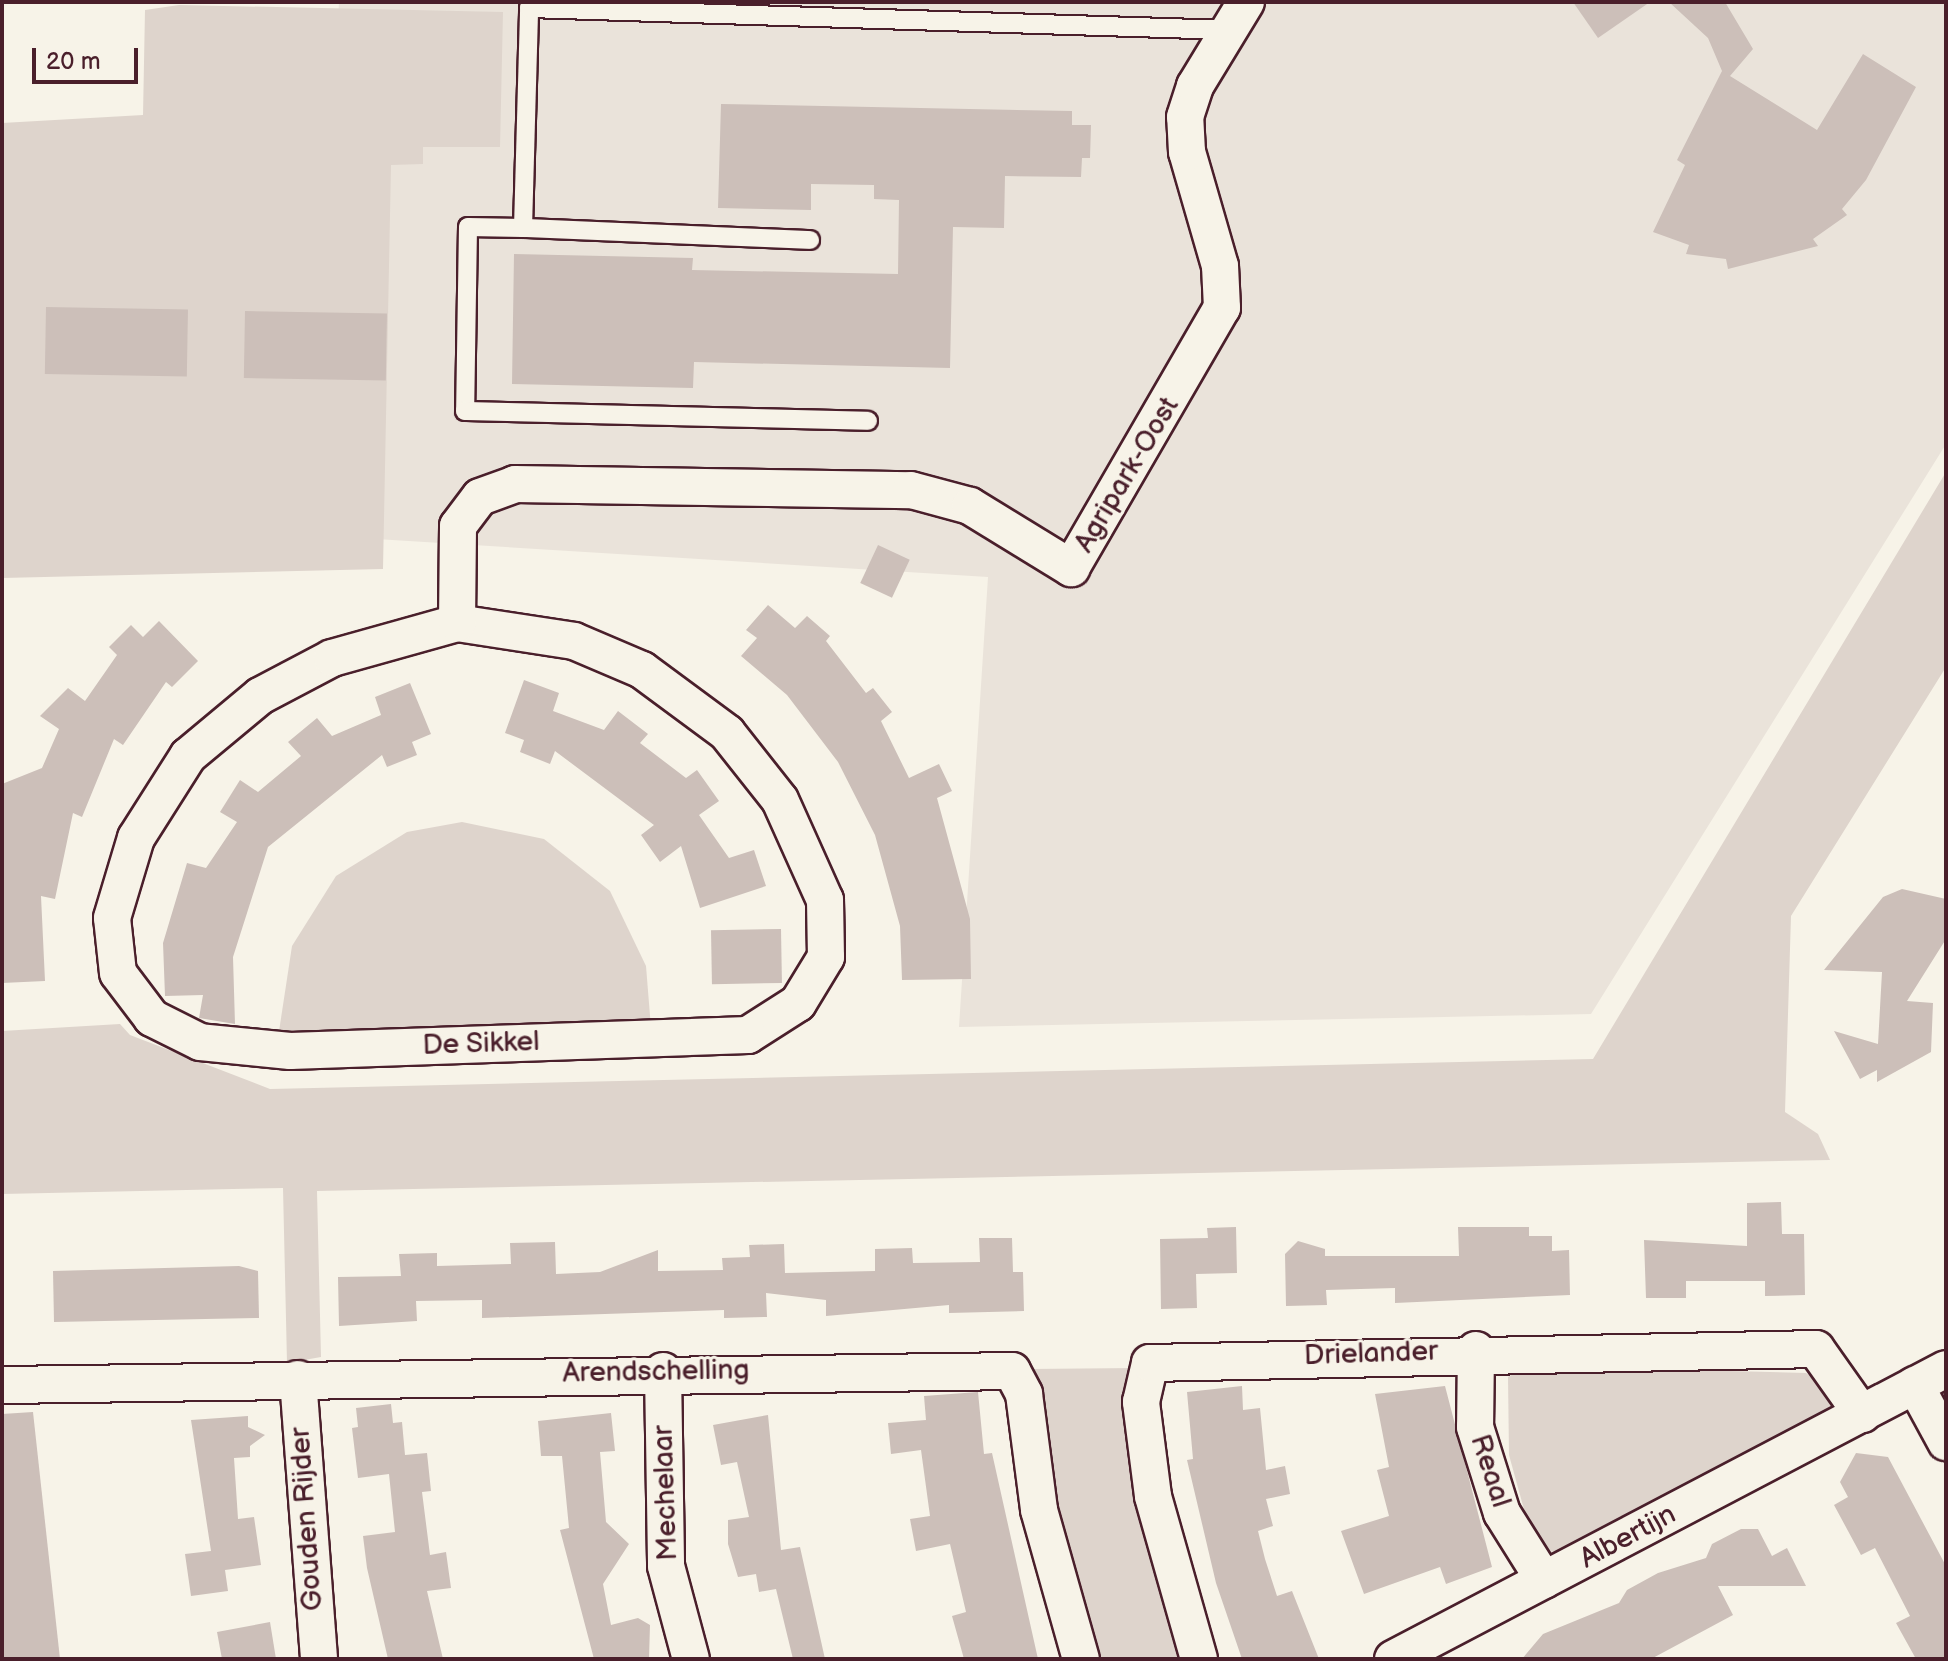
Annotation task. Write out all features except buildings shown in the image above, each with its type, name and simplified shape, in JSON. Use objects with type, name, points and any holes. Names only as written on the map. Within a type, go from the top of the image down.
[{"type":"street","name":"Agripark-Oost","points":[[457,623],[458,526],[480,497],[515,484],[911,490],[970,506],[1071,568],[1222,308],[1220,266],[1187,152],[1185,117],[1238,16]]},
{"type":"street","name":"De Sikkel","points":[[457,623],[574,641],[642,670],[727,733],[780,800],[825,900],[826,957],[798,1003],[748,1035],[290,1051],[200,1042],[152,1018],[118,973],[112,918],[136,838],[188,756],[260,696],[332,658],[457,623]]},
{"type":"street","name":"Drielander","points":[[1199,1659],[1153,1496],[1141,1402],[1150,1363],[1476,1350],[1816,1349],[1862,1414]]},
{"type":"street","name":"Reaal","points":[[1476,1350],[1475,1427],[1502,1513],[1544,1580]]},
{"type":"street","name":"Arendschelling","points":[[2,1385],[663,1371],[1012,1371],[1024,1394],[1039,1510],[1081,1659]]},
{"type":"street","name":"Mechelaar","points":[[663,1371],[666,1566],[691,1659]]},
{"type":"street","name":"Albertijn","points":[[1393,1659],[1930,1377]]},
{"type":"street","points":[[1930,1377],[1946,1442]]},
{"type":"street","name":"Gouden Rijder","points":[[298,1379],[319,1659]]},
{"type":"lane","points":[[523,228],[529,8],[1238,16]]},
{"type":"lane","points":[[810,240],[468,227],[465,411],[868,421]]},
{"type":"shaded area","points":[[339,2],[1946,2],[1946,444],[1591,1014],[959,1027],[988,577],[311,535]]},
{"type":"shaded area","points":[[179,5],[503,12],[500,147],[423,147],[423,164],[391,165],[383,569],[2,578],[2,123],[143,115],[145,10]]},
{"type":"shaded area","points":[[1946,472],[1946,667],[1791,916],[1785,1112],[1818,1134],[1830,1160],[317,1191],[321,1357],[287,1363],[283,1188],[2,1194],[2,1031],[120,1024],[130,1035],[270,1089],[1593,1059]]},
{"type":"shaded area","points":[[462,822],[544,839],[610,891],[646,966],[651,1028],[278,1038],[292,946],[336,876],[407,832]]},
{"type":"shaded area","points":[[1526,1366],[1806,1373],[1829,1389],[1832,1404],[1824,1418],[1579,1546],[1550,1552],[1525,1513],[1509,1455],[1508,1377]]},
{"type":"shaded area","points":[[1137,1368],[1187,1659],[1096,1659],[1057,1523],[1028,1369]]}]
